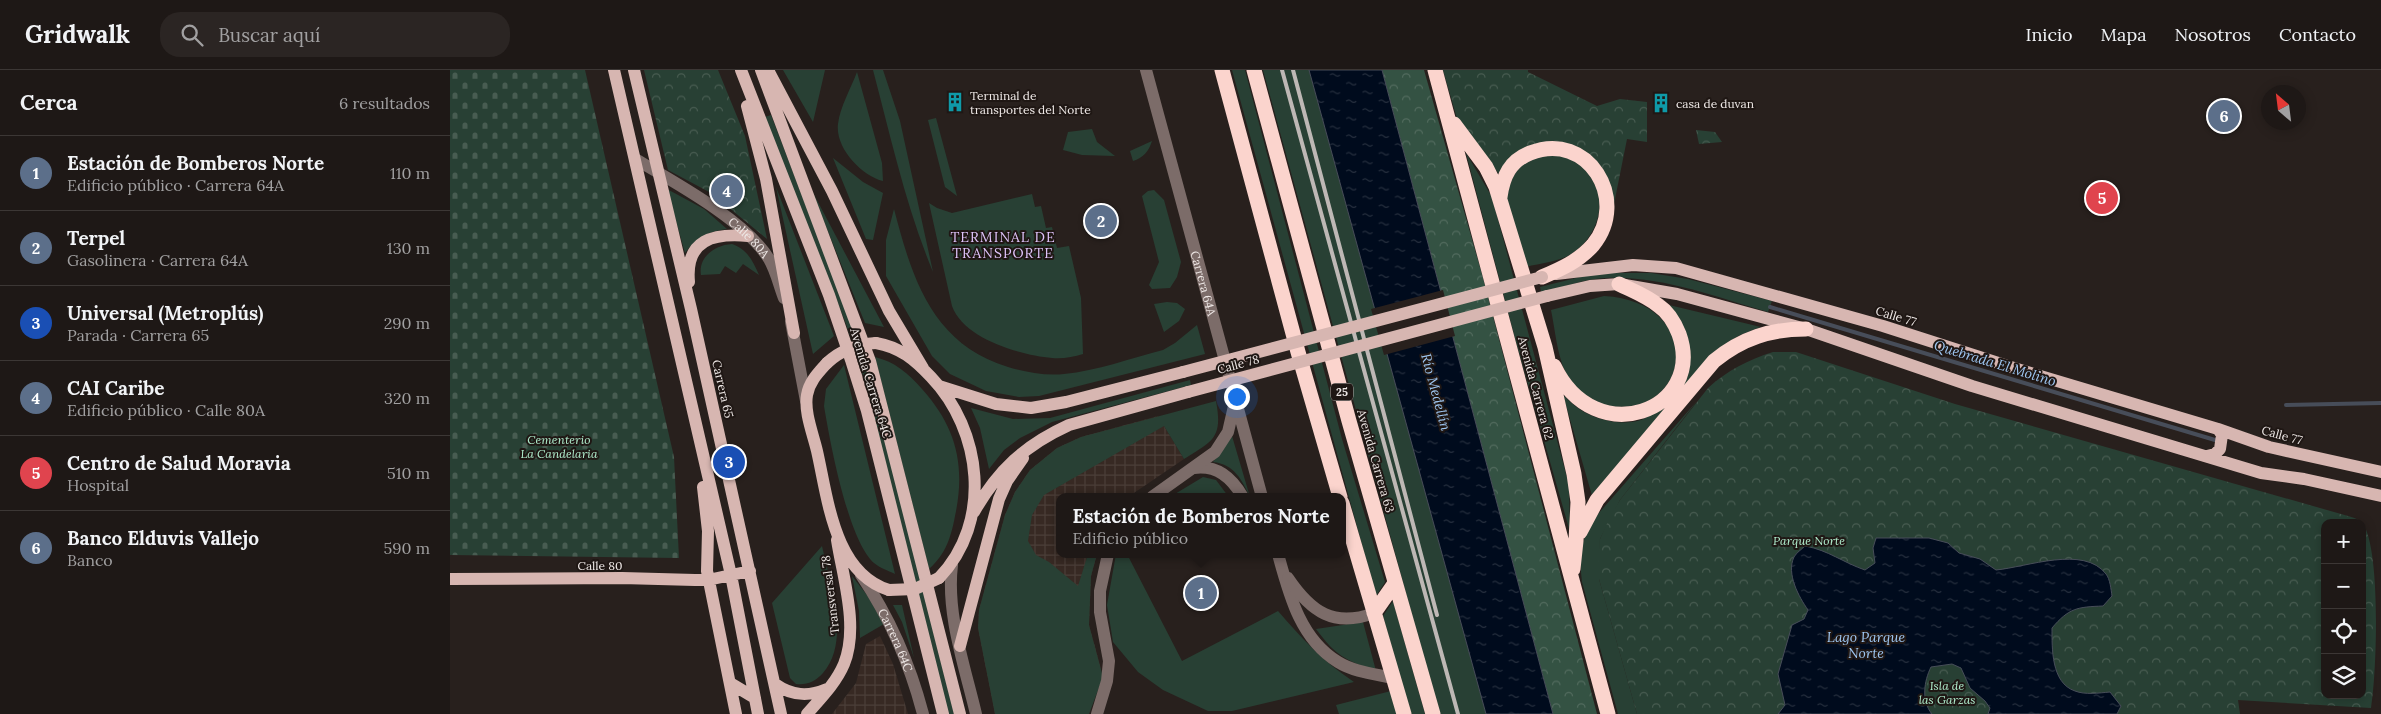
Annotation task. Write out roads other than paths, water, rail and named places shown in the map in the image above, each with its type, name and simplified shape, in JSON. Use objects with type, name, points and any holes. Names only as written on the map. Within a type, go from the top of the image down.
[{"type":"highway","name":"25","points":[[1222,70],[1298,352],[1339,493]]},
{"type":"highway","name":"Avenida Carrera 63","points":[[1254,70],[1433,714]]},
{"type":"highway","name":"Avenida Carrera 62","points":[[1435,70],[1608,714]]},
{"type":"highway","points":[[1449,117],[1486,167],[1500,197],[1545,347],[1578,502],[1572,577]]},
{"type":"highway","points":[[1500,197],[1505,175],[1514,162],[1528,154],[1548,148],[1568,149],[1576,153],[1583,157],[1598,176],[1607,200],[1607,214],[1599,236],[1581,257],[1566,267],[1542,277]]},
{"type":"highway","points":[[1545,347],[1566,386],[1577,399],[1589,407],[1618,415],[1633,414],[1648,409],[1661,401],[1679,376],[1682,359],[1678,330],[1661,307],[1619,284]]},
{"type":"highway","points":[[1576,541],[1585,519],[1597,500],[1714,361],[1734,347],[1759,335],[1784,329],[1806,329]]},
{"type":"highway","points":[[1346,517],[1404,714]]},
{"type":"highway","points":[[1374,613],[1396,583]]},
{"type":"main road","points":[[614,70],[731,575],[758,714]]},
{"type":"main road","name":"Carrera 65","points":[[634,70],[691,309],[781,714]]},
{"type":"main road","points":[[739,70],[766,179],[794,333]]},
{"type":"main road","name":"Avenida Carrera 64C","points":[[739,70],[829,295],[851,360],[867,411],[943,714]]},
{"type":"main road","name":"Avenida Carrera 64C","points":[[761,70],[870,361],[960,714]]},
{"type":"main road","points":[[768,70],[832,191],[890,311],[923,368]]},
{"type":"main road","points":[[691,309],[689,270],[692,257],[698,247],[710,238],[720,235],[748,236]]},
{"type":"main road","name":"Calle 77","points":[[1542,277],[1591,268],[1632,265],[1676,268],[1883,326],[2016,369],[2218,429],[2269,447],[2381,472]]},
{"type":"main road","name":"Calle 78","points":[[939,386],[1013,408],[1057,405],[1542,277]]},
{"type":"main road","points":[[1619,284],[1662,290],[1806,329],[1972,386],[2261,473],[2304,479],[2381,496]]},
{"type":"main road","name":"Calle 78","points":[[972,516],[993,480],[1002,470],[1039,440],[1070,425],[1547,296],[1590,286],[1619,284]]},
{"type":"main road","points":[[876,343],[902,352],[923,368],[939,386],[963,424],[970,446],[975,475],[972,516],[960,550],[952,565],[939,578],[915,588],[889,590],[870,581],[859,571],[841,542],[834,521],[806,404],[811,383],[827,363],[843,351],[855,346],[876,343]]},
{"type":"main road","points":[[697,427],[708,531],[708,580],[736,714]]},
{"type":"main road","points":[[2208,456],[2215,454],[2220,449],[2222,435],[2218,429]]},
{"type":"main road","points":[[960,646],[999,499],[1016,468],[1039,440]]},
{"type":"main road","points":[[2364,492],[2381,502]]},
{"type":"main road","name":"Transversal 78","points":[[808,714],[830,688],[844,662],[849,637],[847,605],[834,521]]},
{"type":"main road","name":"Calle 80","points":[[450,580],[622,578],[708,580],[750,571]]},
{"type":"main road","points":[[730,684],[755,698]]},
{"type":"main road","points":[[775,684],[796,694],[814,694],[830,688]]},
{"type":"street","name":"Carrera 64A","points":[[1146,70],[1261,493]]},
{"type":"street","name":"Calle 80A","points":[[636,159],[706,202],[763,250],[773,267],[794,333]]},
{"type":"street","points":[[794,333],[806,404]]},
{"type":"street","points":[[1158,493],[1215,452],[1223,443],[1232,422],[1235,401]]},
{"type":"street","points":[[1194,468],[1205,467],[1215,469],[1234,482],[1241,493]]},
{"type":"street","points":[[1097,714],[1107,681],[1109,661],[1100,612],[1100,591],[1107,558]]},
{"type":"street","points":[[1276,558],[1282,569],[1308,603],[1331,618],[1356,619],[1374,613]]},
{"type":"street","points":[[1279,558],[1299,619],[1316,643],[1338,662],[1353,669],[1393,678]]},
{"type":"street","points":[[952,565],[950,588],[960,646],[976,714]]},
{"type":"street","name":"Carrera 64C","points":[[859,571],[884,610],[911,675],[923,714]]},
{"type":"water","name":"Río Medellín","points":[[1309,70],[1382,70],[1553,714],[1486,714]]},
{"type":"water","name":"Lago Parque Norte","points":[[1876,538],[1929,538],[1948,543],[1959,553],[1980,559],[1996,570],[2039,562],[2070,559],[2096,565],[2106,574],[2112,596],[2103,606],[2074,610],[2063,616],[2052,628],[2054,664],[2061,681],[2075,691],[2083,693],[2110,692],[2121,706],[2117,714],[1988,714],[1990,708],[1985,701],[1970,688],[1961,668],[1952,664],[1931,667],[1925,685],[1925,697],[1932,714],[1778,714],[1785,705],[1778,674],[1792,625],[1804,619],[1808,610],[1801,599],[1793,578],[1792,564],[1794,557],[1805,546],[1821,550],[1865,570],[1875,563],[1873,548]]},
{"type":"waterway","name":"Quebrada El Molino","points":[[1770,307],[2215,440]]},
{"type":"waterway","name":"Quebrada El Molino","points":[[2286,405],[2381,403]]},
{"type":"railway","points":[[1282,70],[1458,714]]},
{"type":"railway","points":[[1293,70],[1437,615]]},
{"type":"place","name":"Terminal de transportes del Norte","points":[[955,102]]},
{"type":"place","name":"casa de duvan","points":[[1661,103]]},
{"type":"place","name":"Banco Elduvis Vallejo","points":[[2224,116]]},
{"type":"place","name":"CAI Caribe","points":[[727,191]]},
{"type":"place","name":"Centro de Salud Moravia","points":[[2102,198]]},
{"type":"place","name":"Terpel","points":[[1101,221]]},
{"type":"place","name":"Universal (Metroplús)","points":[[729,462]]},
{"type":"place","name":"Estación de Bomberos Norte","points":[[1201,593]]},
{"type":"district","name":"TERMINAL DE TRANSPORTE","points":[[1003,246]]},
{"type":"park label","name":"Cementerio La Candelaria","points":[[559,446]]},
{"type":"park label","name":"Parque Norte","points":[[1809,540]]},
{"type":"park label","name":"Isla de las Garzas","points":[[1947,692]]}]
